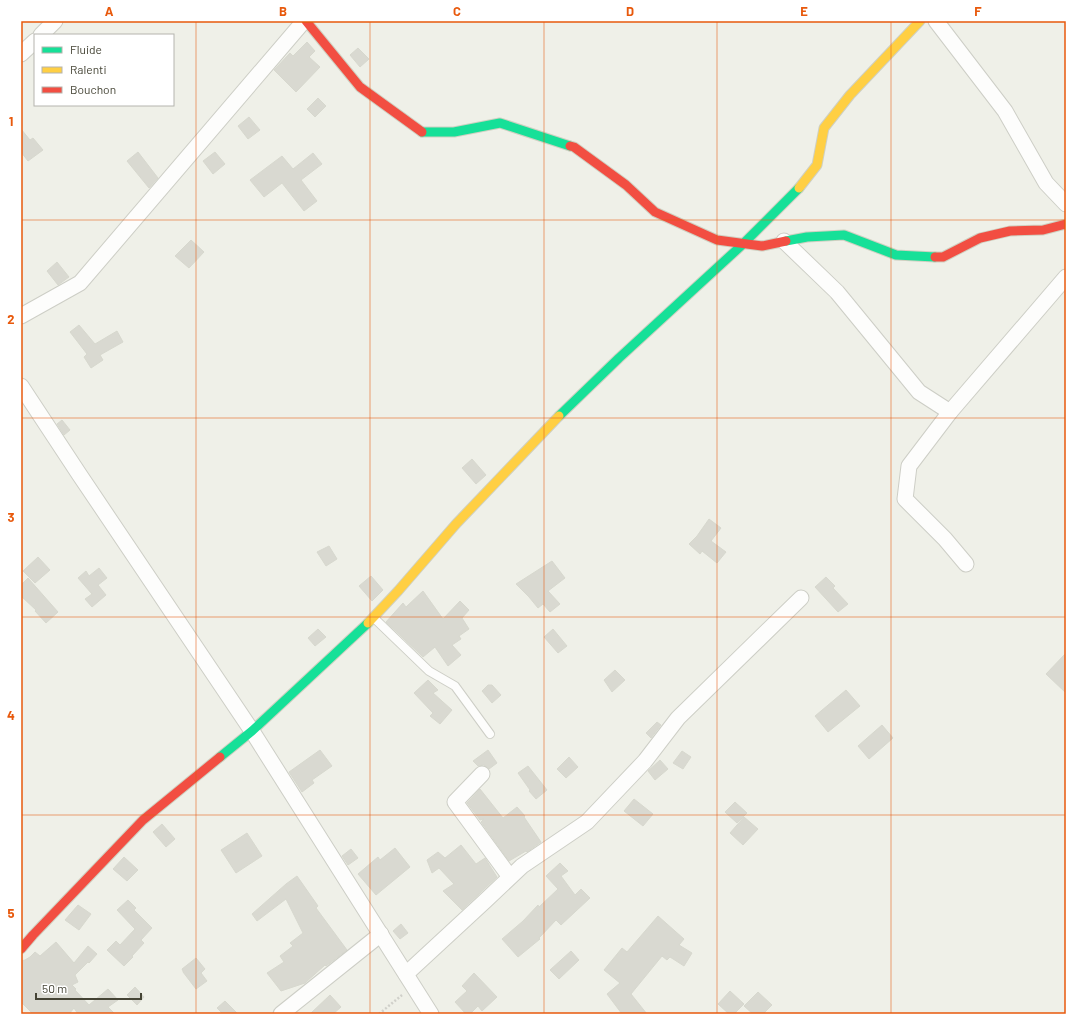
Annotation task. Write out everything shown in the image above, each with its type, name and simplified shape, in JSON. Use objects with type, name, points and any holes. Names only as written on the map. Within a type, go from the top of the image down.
[{"type":"street","points":[[42,34],[56,21]]},
{"type":"street","points":[[21,316],[80,283],[305,21],[360,87],[421,132],[454,132],[500,123],[574,147],[626,185],[655,212],[717,240],[762,246],[807,237],[844,235],[896,255],[943,257],[980,238],[1010,230],[1043,230],[1066,224]]},
{"type":"street","points":[[21,948],[143,820],[252,730],[374,617],[456,524],[568,407],[743,244],[797,190],[817,165],[824,128],[850,95],[920,21]]},
{"type":"street","points":[[936,21],[1005,111],[1046,183],[1066,204]]},
{"type":"street","points":[[21,54],[34,42]]},
{"type":"street","points":[[784,241],[837,292],[919,392],[950,412]]},
{"type":"street","points":[[966,564],[945,539],[905,499],[909,466],[950,412],[1066,277]]},
{"type":"street","points":[[21,386],[252,730],[431,1014]]},
{"type":"street","points":[[406,974],[522,866],[587,822],[645,761],[678,718],[801,598]]},
{"type":"street","points":[[482,774],[455,802],[510,877]]},
{"type":"street","points":[[281,1014],[381,934]]},
{"type":"lane","points":[[374,617],[429,671],[455,686],[490,734]]},
{"type":"path","points":[[379,1014],[414,986]]},
{"type":"building","points":[[307,42],[315,51],[309,57],[320,67],[296,92],[274,70],[290,53],[293,56]]},
{"type":"building","points":[[358,48],[369,59],[360,67],[350,55]]},
{"type":"building","points":[[318,98],[326,106],[315,117],[307,109]]},
{"type":"building","points":[[249,117],[260,130],[248,139],[238,126]]},
{"type":"building","points":[[21,129],[30,140],[33,138],[43,150],[28,161],[21,152]]},
{"type":"building","points":[[138,152],[158,178],[149,188],[127,161]]},
{"type":"building","points":[[215,152],[225,164],[213,174],[203,161]]},
{"type":"building","points":[[313,153],[322,164],[301,180],[317,201],[304,211],[282,183],[264,197],[250,180],[282,156],[293,169]]},
{"type":"building","points":[[191,240],[204,252],[189,268],[175,256]]},
{"type":"building","points":[[57,262],[69,277],[58,285],[47,271]]},
{"type":"building","points":[[79,325],[95,344],[117,331],[123,342],[100,355],[103,360],[91,368],[84,357],[87,354],[70,332]]},
{"type":"building","points":[[62,420],[70,430],[64,435],[57,424]]},
{"type":"building","points":[[472,459],[486,475],[476,484],[462,468]]},
{"type":"building","points":[[709,519],[721,528],[711,541],[726,552],[717,563],[702,551],[700,554],[689,544],[697,536]]},
{"type":"building","points":[[329,546],[337,559],[326,566],[317,552]]},
{"type":"building","points":[[38,557],[50,570],[35,583],[23,571]]},
{"type":"building","points":[[552,561],[565,578],[548,591],[560,604],[550,612],[543,604],[538,608],[516,584]]},
{"type":"building","points":[[99,568],[107,578],[98,585],[106,595],[92,607],[85,599],[92,594],[78,578],[86,571],[89,576]]},
{"type":"building","points":[[371,576],[383,590],[372,601],[359,586]]},
{"type":"building","points":[[826,577],[835,586],[833,588],[848,604],[838,612],[815,587]]},
{"type":"building","points":[[28,578],[58,612],[46,623],[35,611],[36,610],[21,596],[21,585]]},
{"type":"building","points":[[423,591],[443,619],[460,601],[469,610],[462,618],[469,629],[459,636],[461,639],[452,645],[461,655],[448,666],[435,647],[423,657],[386,622],[403,603],[406,607]]},
{"type":"building","points":[[318,629],[326,637],[315,646],[308,638]]},
{"type":"building","points":[[553,629],[567,646],[558,653],[544,637]]},
{"type":"building","points":[[1066,653],[1066,693],[1046,674]]},
{"type":"building","points":[[615,670],[625,680],[612,692],[604,680]]},
{"type":"building","points":[[428,680],[438,690],[433,693],[452,710],[440,724],[430,716],[433,713],[414,693]]},
{"type":"building","points":[[488,685],[492,685],[501,695],[492,703],[482,691]]},
{"type":"building","points":[[846,690],[860,706],[828,732],[815,716]]},
{"type":"building","points":[[657,722],[661,725],[651,738],[646,733]]},
{"type":"building","points":[[882,725],[893,738],[869,759],[858,746]]},
{"type":"building","points":[[320,750],[332,766],[312,780],[314,783],[302,792],[289,772]]},
{"type":"building","points":[[488,750],[497,763],[489,769],[484,765],[478,766],[473,761]]},
{"type":"building","points":[[682,751],[691,757],[683,769],[673,763]]},
{"type":"building","points":[[569,757],[578,767],[566,778],[557,769]]},
{"type":"building","points":[[660,760],[668,769],[655,780],[648,771]]},
{"type":"building","points":[[528,766],[547,790],[536,799],[529,791],[530,790],[518,773]]},
{"type":"building","points":[[480,789],[503,818],[517,807],[525,816],[524,817],[541,842],[527,852],[526,851],[509,861],[481,822],[484,819],[480,820],[467,803]]},
{"type":"building","points":[[634,799],[653,814],[643,826],[624,811]]},
{"type":"building","points":[[735,802],[747,813],[737,823],[725,812]]},
{"type":"building","points":[[744,817],[758,829],[743,845],[730,833]]},
{"type":"building","points":[[162,824],[175,839],[166,847],[153,832]]},
{"type":"building","points":[[247,833],[262,856],[236,873],[221,850]]},
{"type":"building","points":[[461,845],[476,864],[485,858],[497,877],[462,910],[443,891],[454,884],[439,868],[432,873],[427,860],[438,852],[445,858]]},
{"type":"building","points":[[395,848],[410,867],[376,895],[358,874],[378,857],[380,860]]},
{"type":"building","points":[[351,849],[358,858],[348,865],[342,856]]},
{"type":"building","points":[[124,857],[138,870],[127,881],[113,869]]},
{"type":"building","points":[[560,863],[568,871],[561,876],[575,895],[581,889],[590,898],[561,925],[556,920],[539,938],[540,939],[518,957],[502,939],[523,921],[538,905],[539,907],[558,889],[546,876]]},
{"type":"building","points":[[297,876],[318,906],[316,908],[347,950],[326,966],[325,965],[305,983],[281,991],[267,973],[284,962],[280,956],[293,946],[290,943],[303,933],[286,899],[257,921],[252,914]]},
{"type":"building","points":[[128,900],[136,908],[134,910],[152,928],[141,940],[144,943],[124,966],[107,950],[116,941],[120,945],[135,929],[117,910]]},
{"type":"building","points":[[78,905],[91,914],[79,930],[65,920]]},
{"type":"building","points":[[658,916],[684,939],[679,945],[692,953],[684,966],[670,957],[667,960],[662,956],[631,994],[647,1014],[622,1014],[607,994],[620,983],[604,970],[622,948],[627,952]]},
{"type":"building","points":[[401,924],[408,933],[400,939],[393,931]]},
{"type":"building","points":[[56,942],[74,963],[88,946],[97,954],[75,975],[78,982],[72,985],[89,1005],[108,989],[118,1000],[108,1007],[115,1014],[78,1014],[74,1008],[69,1014],[33,1014],[21,1002],[21,961],[30,957],[35,952],[40,956]]},
{"type":"building","points":[[571,951],[579,960],[559,979],[550,970]]},
{"type":"building","points":[[196,958],[205,969],[201,973],[207,981],[196,989],[182,969]]},
{"type":"building","points":[[474,973],[497,997],[482,1011],[478,1006],[470,1014],[466,1014],[455,1002],[467,991],[462,986]]},
{"type":"building","points":[[135,987],[144,997],[137,1005],[127,995]]},
{"type":"building","points":[[730,991],[744,1004],[734,1014],[729,1014],[718,1004]]},
{"type":"building","points":[[758,992],[772,1005],[763,1014],[753,1014],[744,1006]]},
{"type":"building","points":[[330,995],[341,1007],[333,1014],[310,1014]]},
{"type":"building","points":[[225,1001],[238,1014],[223,1014],[217,1008]]},
{"type":"traffic: fast","points":[[422,132],[454,132],[500,123],[570,146]]},
{"type":"traffic: fast","points":[[559,416],[619,358],[743,244],[799,188]]},
{"type":"traffic: fast","points":[[786,241],[807,237],[844,235],[896,255],[935,257]]},
{"type":"traffic: fast","points":[[220,757],[252,731],[368,623]]},
{"type":"traffic: slow","points":[[799,188],[817,165],[824,128],[850,95],[920,21]]},
{"type":"traffic: slow","points":[[368,623],[456,524],[559,416]]},
{"type":"traffic: jam","points":[[306,21],[360,87],[422,132]]},
{"type":"traffic: jam","points":[[570,146],[574,147],[626,185],[655,212],[717,240],[762,246],[786,241]]},
{"type":"traffic: jam","points":[[935,257],[943,257],[980,238],[1010,231],[1043,230],[1066,224]]},
{"type":"traffic: jam","points":[[21,949],[143,820],[220,757]]}]
